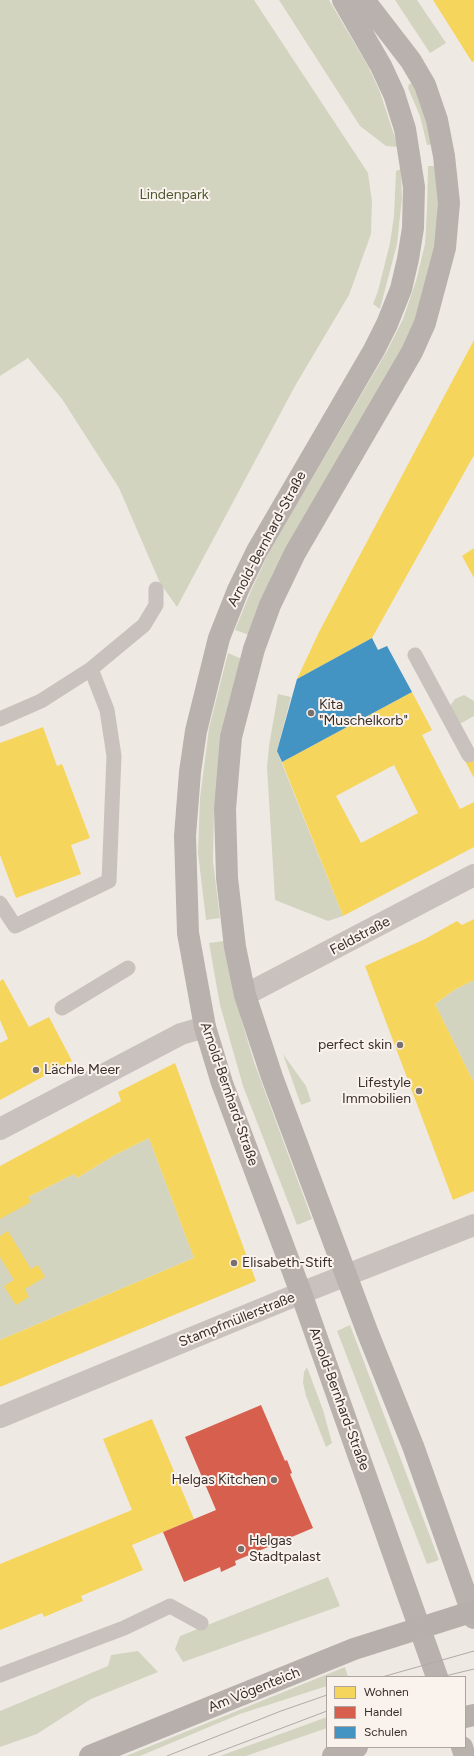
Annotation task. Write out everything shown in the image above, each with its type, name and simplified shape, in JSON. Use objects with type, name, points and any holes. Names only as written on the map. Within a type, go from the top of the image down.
[{"type":"main road","name":"Arnold-Bernhard-Straße","points":[[343,0],[381,66],[394,94],[405,129],[414,187],[413,228],[401,289],[387,324],[374,350],[257,551],[238,590],[219,638],[196,731],[190,772],[185,836],[188,933],[205,1027],[222,1083],[301,1293],[419,1627]]},
{"type":"main road","points":[[364,0],[411,61],[425,85],[437,120],[444,156],[449,203],[445,248],[425,322],[412,352],[295,553],[270,605],[254,649],[231,737],[225,809],[227,878],[232,921],[245,995],[272,1077],[346,1276],[413,1446],[473,1614]]},
{"type":"main road","name":"Am Vögenteich","points":[[90,1756],[354,1649],[419,1627],[473,1614]]},
{"type":"main road","points":[[419,1627],[437,1676]]},
{"type":"main road","points":[[333,1756],[354,1748]]},
{"type":"street","name":"Feldstraße","points":[[245,995],[474,875]]},
{"type":"street","points":[[0,1129],[182,1034],[205,1027]]},
{"type":"street","name":"Stampfmüllerstraße","points":[[0,1416],[301,1293],[474,1225]]},
{"type":"lane","points":[[0,719],[41,702],[91,668],[144,625],[156,606],[156,589]]},
{"type":"lane","points":[[415,655],[469,755]]},
{"type":"lane","points":[[0,903],[14,926],[109,881],[114,756],[107,710],[91,668]]},
{"type":"lane","points":[[62,1008],[128,968]]},
{"type":"lane","points":[[0,1675],[124,1628],[170,1606],[201,1623]]},
{"type":"green space","name":"Lindenpark","points":[[0,0],[254,0],[368,173],[372,201],[371,234],[349,295],[295,386],[177,607],[160,583],[119,488],[62,399],[28,358],[0,376]]},
{"type":"green space","points":[[279,0],[329,0],[368,66],[380,92],[398,147],[386,146],[360,126]]},
{"type":"green space","points":[[395,0],[417,0],[446,43],[430,53]]},
{"type":"green space","points":[[415,83],[435,144],[427,145],[420,116],[408,88],[409,84]]},
{"type":"green space","points":[[428,166],[437,166],[439,217],[434,256],[415,319],[402,349],[273,573],[249,635],[235,630],[270,550],[387,351],[403,319],[416,281],[425,244]]},
{"type":"green space","points":[[401,169],[402,198],[397,244],[380,309],[373,304],[378,291],[390,243],[394,216],[396,171]]},
{"type":"green space","points":[[228,653],[242,659],[214,812],[213,861],[220,918],[206,920],[198,853],[200,798],[209,728]]},
{"type":"green space","points":[[278,694],[291,697],[277,751],[343,916],[328,921],[275,900],[267,767]]},
{"type":"green space","points":[[464,695],[474,701],[474,716],[458,725],[450,706],[455,699]]},
{"type":"green space","points":[[224,941],[242,1022],[254,1062],[312,1219],[297,1225],[243,1086],[220,1005],[209,943]]},
{"type":"green space","points":[[474,980],[474,1083],[435,1004],[454,990]]},
{"type":"green space","points":[[283,1054],[306,1086],[311,1101],[301,1105]]},
{"type":"green space","points":[[149,1138],[194,1258],[0,1340],[0,1219],[28,1197],[74,1174],[77,1178],[113,1156]]},
{"type":"green space","points":[[350,1325],[439,1560],[427,1564],[337,1331]]},
{"type":"green space","points":[[307,1367],[323,1410],[332,1443],[326,1447],[306,1396],[303,1383],[304,1372]]},
{"type":"green space","points":[[328,1577],[340,1606],[183,1662],[175,1649],[180,1636]]},
{"type":"green space","points":[[138,1651],[158,1672],[91,1699],[37,1734],[0,1747],[0,1711],[108,1666],[111,1655]]},
{"type":"green space","points":[[345,1667],[348,1676],[326,1676],[326,1686],[240,1714],[140,1756],[126,1756]]},
{"type":"green space","points":[[326,1717],[326,1728],[246,1756],[220,1756]]},
{"type":"building: Wohnen","points":[[433,0],[474,0],[474,61],[472,62]]},
{"type":"building: Wohnen","points":[[474,340],[474,455],[372,638],[297,679],[319,632]]},
{"type":"building: Wohnen","points":[[474,548],[474,578],[462,556]]},
{"type":"building: Wohnen","points":[[412,692],[432,730],[422,735],[460,809],[474,802],[474,847],[343,916],[282,762]],"holes":[[[394,765],[418,813],[361,843],[336,796]]]},
{"type":"building: Wohnen","points":[[43,727],[57,766],[62,764],[90,838],[71,845],[81,874],[16,898],[0,855],[0,743]]},
{"type":"building: Wohnen","points":[[474,752],[474,778],[463,757]]},
{"type":"building: Wohnen","points":[[474,919],[474,980],[454,990],[435,1004],[474,1083],[474,1191],[453,1200],[365,966],[425,939],[457,921],[462,925]]},
{"type":"building: Wohnen","points":[[3,979],[29,1027],[49,1017],[72,1061],[0,1100],[0,1043],[8,1039],[0,1020],[0,981]]},
{"type":"building: Wohnen","points":[[175,1063],[256,1281],[0,1387],[0,1340],[194,1258],[149,1138],[113,1156],[77,1178],[74,1174],[28,1197],[31,1202],[0,1219],[0,1166],[121,1101],[118,1092]]},
{"type":"building: Wohnen","points":[[8,1231],[31,1269],[38,1265],[45,1277],[25,1289],[29,1297],[16,1305],[4,1286],[14,1280],[0,1257],[0,1236]]},
{"type":"building: Wohnen","points":[[152,1419],[194,1519],[132,1545],[143,1570],[81,1596],[83,1601],[44,1617],[42,1613],[0,1630],[0,1564],[132,1510],[103,1439]]},
{"type":"building: Handel","points":[[261,1405],[285,1461],[287,1460],[292,1473],[290,1474],[313,1528],[235,1561],[236,1565],[221,1572],[220,1567],[184,1582],[163,1532],[216,1510],[185,1437]]},
{"type":"building: Schulen","points":[[372,638],[378,650],[387,646],[412,692],[282,762],[277,751],[297,679]]},
{"type":"tram line","points":[[386,1676],[474,1651]]},
{"type":"tram line","points":[[445,1676],[474,1669]]},
{"type":"tram line","points":[[167,1756],[281,1711],[326,1695]]},
{"type":"tram line","points":[[208,1756],[326,1711]]},
{"type":"place","name":"Kita \"Muschelkorb\"","points":[[311,713]]},
{"type":"place","name":"perfect skin","points":[[400,1045]]},
{"type":"place","name":"Lächle Meer","points":[[36,1070]]},
{"type":"place","name":"Lifestyle Immobilien","points":[[419,1091]]},
{"type":"place","name":"Elisabeth-Stift","points":[[234,1263]]},
{"type":"place","name":"Helgas Kitchen","points":[[274,1480]]},
{"type":"place","name":"Helgas Stadtpalast","points":[[241,1549]]}]
